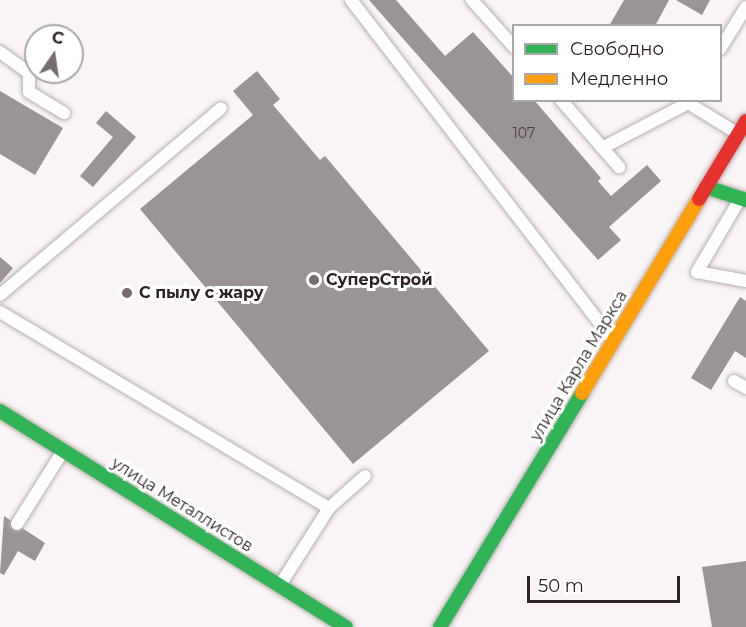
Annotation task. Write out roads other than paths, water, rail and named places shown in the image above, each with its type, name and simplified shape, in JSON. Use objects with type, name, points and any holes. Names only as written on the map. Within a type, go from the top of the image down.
[{"type":"main road","name":"улица Карла Маркса","points":[[440,627],[746,121]]},
{"type":"main road","points":[[706,187],[743,199]]},
{"type":"main road","name":"улица Металлистов","points":[[0,411],[346,627]]},
{"type":"lane","points":[[351,0],[614,341]]},
{"type":"lane","points":[[472,0],[512,46]]},
{"type":"lane","points":[[722,46],[746,7]]},
{"type":"lane","points":[[0,52],[29,73],[29,92],[64,113]]},
{"type":"lane","points":[[563,102],[619,166]]},
{"type":"lane","points":[[602,148],[689,102],[738,133]]},
{"type":"lane","points":[[0,295],[221,108]]},
{"type":"lane","points":[[743,199],[697,272],[746,281]]},
{"type":"lane","points":[[0,312],[329,508]]},
{"type":"lane","points":[[734,381],[746,388]]},
{"type":"lane","points":[[17,524],[63,450]]},
{"type":"lane","points":[[280,586],[329,508],[365,476]]},
{"type":"place","name":"СуперСтрой","points":[[314,280]]},
{"type":"place","name":"С пылу с жару","points":[[127,293]]}]
